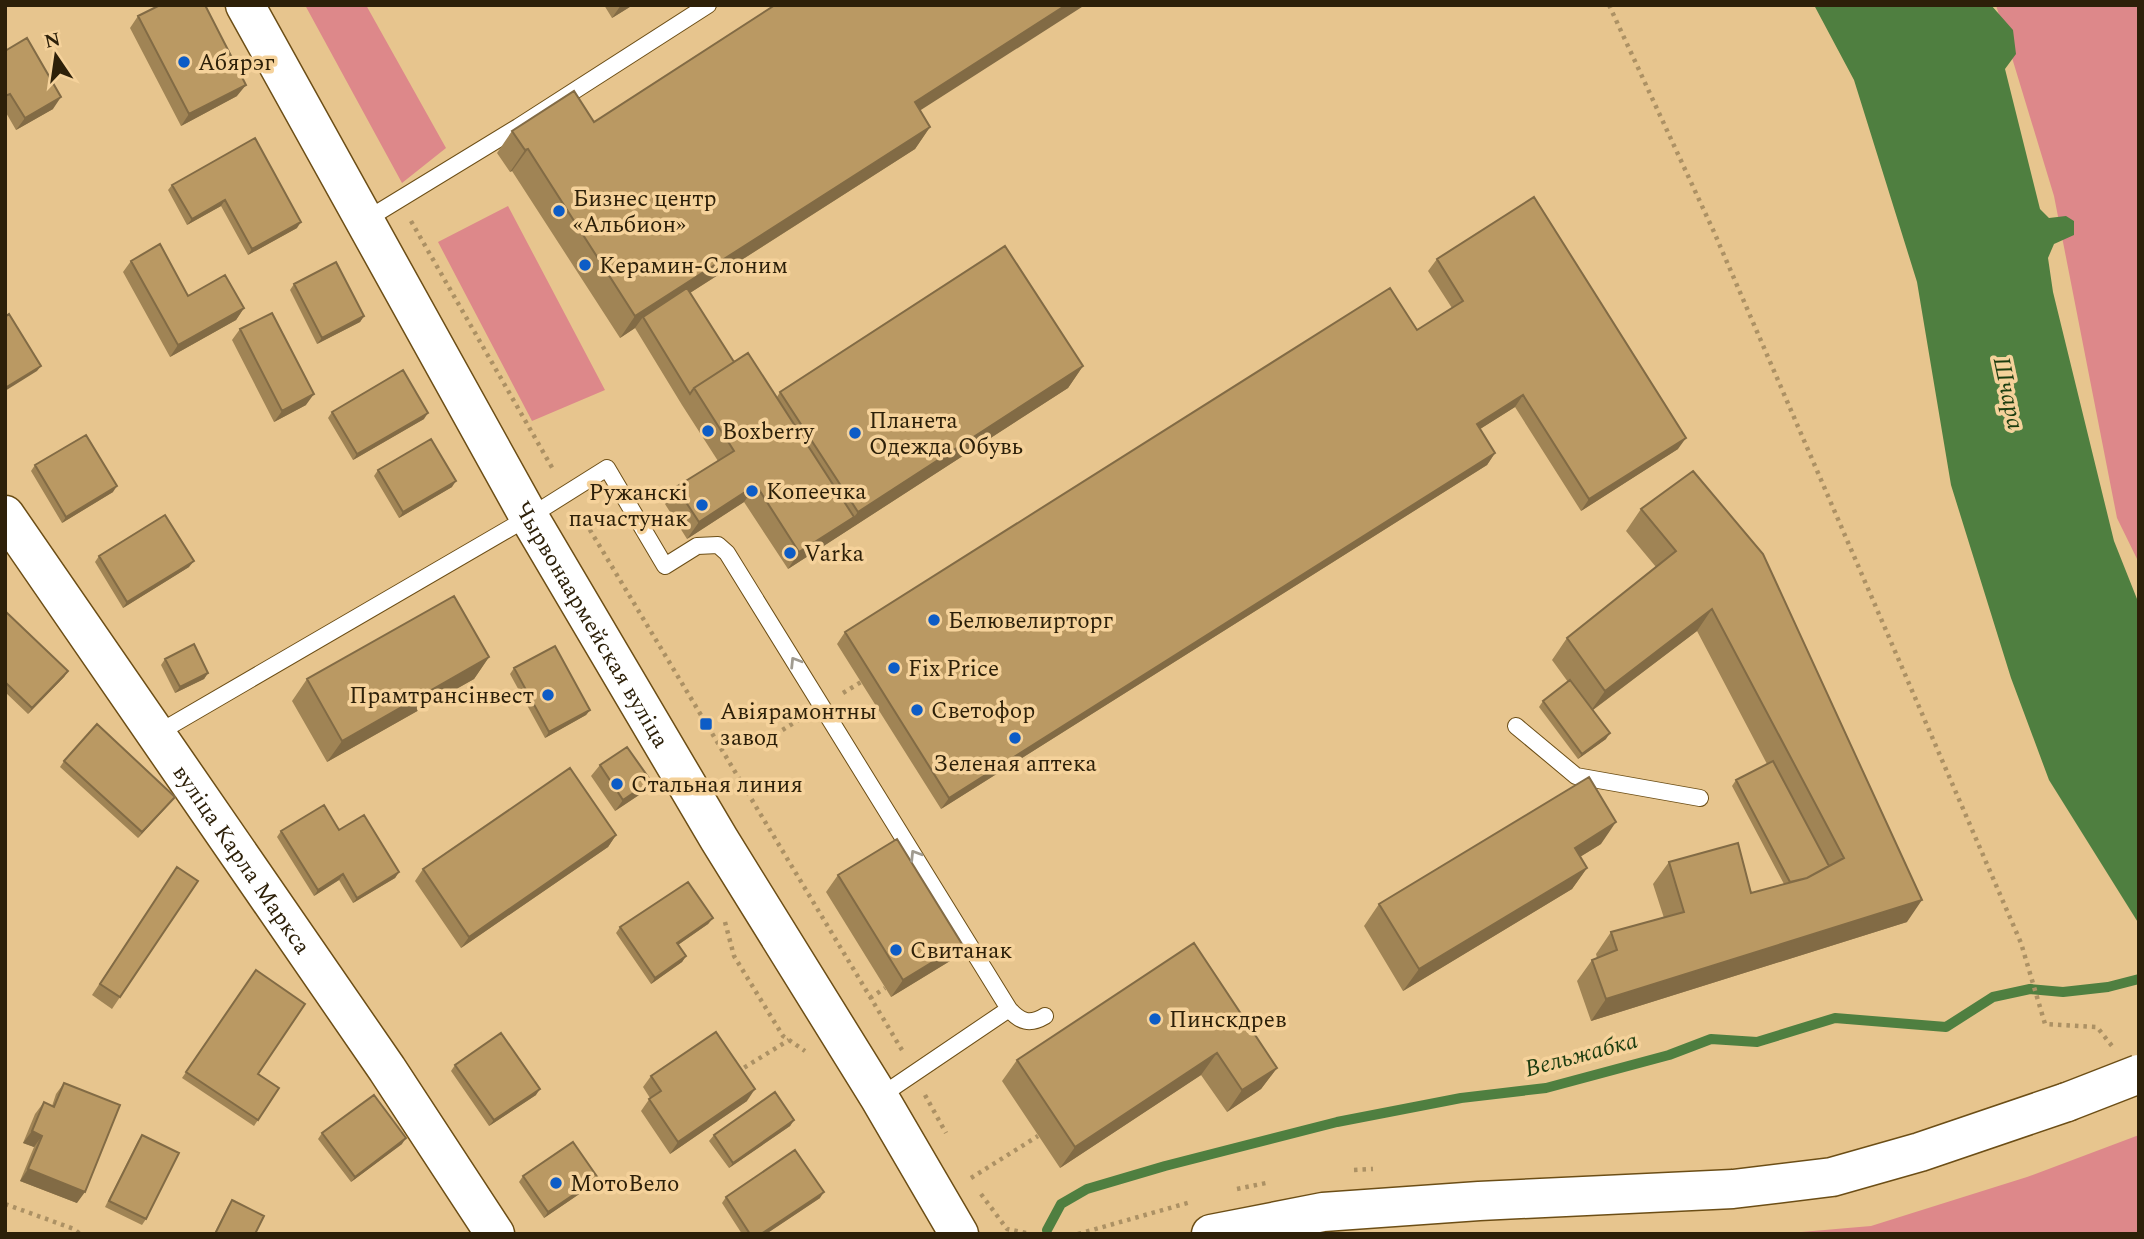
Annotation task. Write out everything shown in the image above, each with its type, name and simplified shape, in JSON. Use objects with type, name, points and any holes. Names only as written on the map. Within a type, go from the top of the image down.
[{"type":"main road","name":"Чырвонаармейская вуліца","points":[[245,5],[529,517],[719,839],[879,1097],[959,1234]]},
{"type":"main road","name":"вуліца Карла Маркса","points":[[5,515],[158,733],[387,1069],[487,1225]]},
{"type":"main road","points":[[1211,1234],[1323,1212],[1479,1201],[1733,1189],[1832,1177],[1920,1152],[2067,1102],[2139,1074]]},
{"type":"lane","points":[[364,221],[552,106],[708,5]]},
{"type":"lane","points":[[158,733],[529,517],[607,468],[665,566],[697,546],[718,545],[727,553],[1009,1009],[1022,1021],[1037,1021],[1045,1016]]},
{"type":"lane","points":[[1516,726],[1576,776],[1700,797]]},
{"type":"lane","points":[[879,1097],[1009,1009]]},
{"type":"path","points":[[1609,5],[1714,232],[2021,943],[2045,1024]]},
{"type":"path","points":[[399,200],[567,492],[870,998],[901,1045],[904,1058],[952,1144]]},
{"type":"path","points":[[768,739],[801,719]]},
{"type":"path","points":[[870,998],[885,988]]},
{"type":"path","points":[[730,1076],[789,1040]]},
{"type":"path","points":[[971,1178],[1038,1136]]},
{"type":"path","points":[[965,1167],[980,1192]]},
{"type":"path","points":[[5,1204],[74,1229],[80,1234]]},
{"type":"shaded area","points":[[305,5],[366,5],[446,148],[402,183]]},
{"type":"shaded area","points":[[1996,5],[2139,5],[2139,563],[2117,518],[2054,196]]},
{"type":"shaded area","points":[[508,206],[605,390],[532,421],[438,242]]},
{"type":"shaded area","points":[[2139,1135],[2139,1234],[1777,1234],[1871,1226],[2027,1177]]},
{"type":"water","name":"Шчара","points":[[1814,5],[1991,5],[2013,30],[2016,54],[2005,69],[2040,209],[2049,218],[2066,216],[2074,221],[2074,235],[2054,244],[2048,258],[2053,292],[2114,541],[2139,604],[2139,924],[2049,780],[2011,678],[1951,485],[1917,282],[1854,80]]},
{"type":"building","name":"Абярэг","points":[[160,5],[205,5],[246,85],[189,114],[138,16]]},
{"type":"building","points":[[775,5],[1066,5],[915,102],[930,127],[635,316],[528,149],[525,150],[512,131],[574,91],[594,122]]},
{"type":"building","points":[[27,38],[61,97],[25,118],[10,94],[5,96],[5,51]]},
{"type":"building","points":[[255,138],[301,222],[252,249],[225,200],[192,219],[172,185]]},
{"type":"building","points":[[1534,197],[1686,438],[1589,499],[1523,395],[1477,424],[1495,453],[949,798],[845,632],[1390,288],[1417,330],[1463,301],[1437,259]]},
{"type":"building","points":[[160,244],[188,296],[225,275],[244,308],[178,345],[131,261]]},
{"type":"building","points":[[1005,246],[1083,366],[858,512],[780,392]]},
{"type":"building","points":[[336,262],[364,316],[322,338],[294,284]]},
{"type":"building","points":[[687,288],[734,362],[694,388],[690,394],[643,317]]},
{"type":"building","points":[[272,313],[314,394],[282,411],[240,329]]},
{"type":"building","points":[[9,314],[41,366],[5,388],[5,317]]},
{"type":"building","points":[[748,353],[854,517],[799,552],[756,485],[699,522],[676,487],[734,451],[694,388]]},
{"type":"building","points":[[403,370],[428,413],[357,454],[332,412]]},
{"type":"building","points":[[86,435],[117,486],[66,517],[35,465]]},
{"type":"building","points":[[431,439],[456,481],[403,512],[378,470]]},
{"type":"building","points":[[1693,471],[1763,554],[1922,900],[1606,999],[1592,960],[1617,950],[1611,932],[1684,912],[1669,862],[1738,843],[1751,893],[1807,878],[1844,858],[1712,609],[1605,691],[1567,638],[1676,551],[1641,509]]},
{"type":"building","points":[[165,515],[194,561],[127,602],[99,556]]},
{"type":"building","points":[[454,596],[489,657],[342,741],[307,679]]},
{"type":"building","points":[[5,611],[68,671],[32,708],[5,682]]},
{"type":"building","points":[[194,644],[208,673],[180,687],[165,659]]},
{"type":"building","name":"Прамтрансінвест","points":[[555,646],[590,710],[549,732],[514,668]]},
{"type":"building","points":[[1570,680],[1610,733],[1582,754],[1543,701]]},
{"type":"building","points":[[97,724],[175,797],[142,832],[64,761]]},
{"type":"building","points":[[627,747],[651,781],[623,800],[600,765]]},
{"type":"building","points":[[1773,761],[1829,866],[1807,878],[1790,882],[1736,780]]},
{"type":"building","points":[[570,768],[616,835],[469,937],[423,869]]},
{"type":"building","points":[[1589,777],[1616,822],[1575,848],[1587,868],[1419,969],[1379,904]]},
{"type":"building","points":[[324,805],[339,830],[364,815],[399,872],[357,898],[343,874],[318,890],[281,831]]},
{"type":"building","points":[[897,839],[962,944],[903,980],[838,875]]},
{"type":"building","points":[[177,867],[198,881],[120,997],[100,984]]},
{"type":"building","points":[[688,882],[713,918],[677,943],[686,956],[655,978],[620,927]]},
{"type":"building","name":"Пинскдрев","points":[[1194,943],[1277,1068],[1242,1090],[1217,1053],[1075,1147],[1017,1060]]},
{"type":"building","points":[[256,970],[305,1004],[258,1074],[279,1088],[258,1120],[186,1072]]},
{"type":"building","points":[[716,1032],[755,1089],[678,1142],[649,1099],[661,1091],[651,1076]]},
{"type":"building","points":[[501,1033],[540,1089],[494,1120],[455,1065]]},
{"type":"building","points":[[64,1083],[120,1105],[85,1192],[28,1169],[42,1136],[32,1131],[44,1102],[54,1107]]},
{"type":"building","points":[[775,1092],[794,1120],[733,1163],[714,1135]]},
{"type":"building","points":[[374,1095],[406,1138],[355,1177],[322,1133]]},
{"type":"building","points":[[142,1135],[179,1153],[146,1219],[109,1201]]},
{"type":"building","name":"МотоВело","points":[[573,1142],[598,1178],[548,1212],[523,1176]]},
{"type":"building","points":[[795,1150],[824,1192],[761,1234],[750,1234],[726,1197]]},
{"type":"building","points":[[232,1200],[264,1216],[255,1234],[215,1234]]},
{"type":"waterway","name":"Вельжабка","points":[[1047,1230],[1061,1204],[1087,1189],[1337,1122],[1461,1098],[1546,1088],[1669,1055],[1711,1039],[1757,1042],[1835,1018],[1946,1027],[1993,997],[2030,989],[2063,992],[2108,987],[2139,979]]},
{"type":"place","name":"Абярэг","points":[[184,62]]},
{"type":"place","name":"Бизнес центр «Альбион»","points":[[559,211]]},
{"type":"place","name":"Керамин-Слоним","points":[[585,265]]},
{"type":"place","name":"Boxberry","points":[[708,431]]},
{"type":"place","name":"Планета Одежда Обувь","points":[[855,433]]},
{"type":"place","name":"Копеечка","points":[[752,491]]},
{"type":"place","name":"Ружанскі пачастунак","points":[[702,505]]},
{"type":"place","name":"Varka","points":[[790,553]]},
{"type":"place","name":"Белювелирторг","points":[[934,620]]},
{"type":"place","name":"Fix Price","points":[[894,668]]},
{"type":"place","name":"Прамтрансінвест","points":[[548,695]]},
{"type":"place","name":"Светофор","points":[[917,710]]},
{"type":"place","name":"Авіярамонтны завод","points":[[706,724]]},
{"type":"place","name":"Зеленая аптека","points":[[1015,738]]},
{"type":"place","name":"Стальная линия","points":[[617,784]]},
{"type":"place","name":"Свитанак","points":[[896,950]]},
{"type":"place","name":"Пинскдрев","points":[[1155,1019]]},
{"type":"place","name":"МотоВело","points":[[556,1183]]}]
